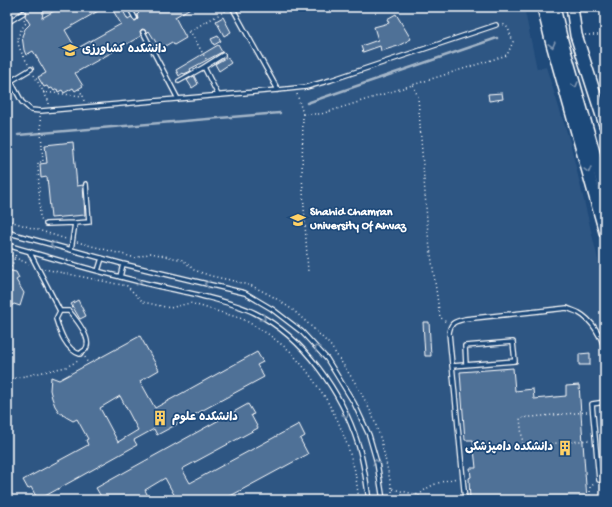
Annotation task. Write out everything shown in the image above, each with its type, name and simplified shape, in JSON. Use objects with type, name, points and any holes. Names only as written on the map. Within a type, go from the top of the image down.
[{"type":"main road","points":[[544,7],[551,40],[605,232]]},
{"type":"main road","points":[[554,7],[561,38],[605,191]]},
{"type":"main road","points":[[572,7],[576,35],[605,124]]},
{"type":"lane","points":[[129,7],[135,18]]},
{"type":"lane","points":[[232,7],[278,90]]},
{"type":"lane","points":[[7,23],[22,14]]},
{"type":"lane","points":[[7,74],[22,102],[31,110],[49,110],[278,90],[306,87],[331,80],[496,25]]},
{"type":"lane","points":[[143,32],[178,99]]},
{"type":"lane","points":[[179,81],[223,55]]},
{"type":"lane","points":[[204,67],[218,95]]},
{"type":"lane","points":[[11,81],[31,69]]},
{"type":"lane","points":[[46,224],[89,222],[86,184]]},
{"type":"lane","points":[[71,250],[75,223]]},
{"type":"lane","points":[[7,231],[13,234],[123,264],[245,293],[272,309],[302,332],[327,359],[354,403],[369,435],[383,500]]},
{"type":"lane","points":[[7,245],[120,277],[231,303],[256,313],[282,330],[307,353],[328,381],[346,414],[358,443],[369,500]]},
{"type":"lane","points":[[29,251],[60,311]]},
{"type":"lane","points":[[98,271],[102,258]]},
{"type":"lane","points":[[120,277],[123,264]]},
{"type":"lane","points":[[465,500],[449,333],[450,326],[454,322],[465,319],[567,308],[579,312],[589,320],[605,349]]},
{"type":"lane","points":[[60,311],[69,311],[88,339],[88,344],[85,350],[80,354],[74,352],[69,347],[59,330],[56,319],[60,311]]},
{"type":"lane","points":[[452,366],[466,365],[515,361],[513,342],[465,346],[466,365]]},
{"type":"lane","points":[[605,402],[592,404],[599,480],[605,480]]},
{"type":"path","points":[[185,35],[232,7]]},
{"type":"path","points":[[22,14],[26,23],[20,30],[17,41],[19,48],[49,102],[49,110]]},
{"type":"path","points":[[303,114],[321,114],[507,55],[514,42],[508,28],[503,24],[496,25]]},
{"type":"path","points":[[190,31],[209,64]]},
{"type":"path","points":[[576,35],[605,36]]},
{"type":"path","points":[[413,85],[418,97],[428,234],[440,317],[450,326]]},
{"type":"path","points":[[296,88],[303,114],[302,175],[308,272]]},
{"type":"path","points":[[79,89],[83,96],[85,107]]},
{"type":"path","points":[[43,92],[83,96]]},
{"type":"path","points":[[40,110],[43,162],[38,162],[40,217],[46,224]]},
{"type":"path","points":[[7,220],[136,258],[151,253],[182,260],[194,270],[211,276],[252,286],[272,296],[293,310],[330,345],[358,387],[372,414],[381,440],[392,489],[392,500]]},
{"type":"path","points":[[7,254],[37,267],[127,286],[143,302],[170,308],[190,303],[243,319],[268,334],[290,352],[307,371],[338,421],[355,471],[359,500]]},
{"type":"path","points":[[82,352],[88,364]]},
{"type":"path","points":[[7,380],[66,367],[85,357]]},
{"type":"path","points":[[592,411],[520,418],[523,446],[595,440],[605,441]]},
{"type":"path","points":[[417,500],[419,495],[427,488],[463,476]]},
{"type":"path","points":[[590,500],[590,487],[599,480]]},
{"type":"path","points":[[392,489],[419,495]]},
{"type":"shaded area","name":"Shahid Chamran University Of Ahvaz","points":[[7,7],[524,7],[537,69],[546,67],[570,142],[600,268],[605,281],[605,500],[7,500]]},
{"type":"building","name":"دانشکده کشاورزی","points":[[20,7],[44,7],[42,18],[61,7],[105,7],[65,30],[76,49],[121,24],[111,7],[121,7],[128,20],[131,18],[135,21],[138,19],[137,15],[139,13],[135,7],[192,7],[175,17],[186,38],[174,45],[172,42],[160,49],[149,31],[147,33],[142,29],[140,31],[141,36],[75,73],[83,86],[75,91],[73,88],[64,93],[62,90],[58,92],[57,89],[54,91],[52,88],[49,89],[47,86],[44,87],[38,77],[46,73],[33,51],[26,55],[22,36],[25,29],[30,24],[25,16],[26,12]]},
{"type":"building","points":[[396,14],[411,39],[398,46],[381,51],[380,46],[363,52],[361,46],[378,40],[374,27],[389,23],[387,19]]},
{"type":"building","points":[[223,17],[231,32],[224,36],[216,21]]},
{"type":"building","points":[[218,36],[221,41],[214,45],[211,39]]},
{"type":"building","points":[[218,45],[222,52],[190,69],[191,71],[184,74],[183,73],[179,76],[176,70]]},
{"type":"building","points":[[227,57],[231,63],[219,71],[215,64]]},
{"type":"building","points":[[194,76],[198,84],[192,88],[187,80]]},
{"type":"building","points":[[502,93],[503,99],[489,101],[488,94]]},
{"type":"building","points":[[73,142],[77,186],[83,185],[85,215],[51,218],[47,177],[41,178],[40,164],[47,163],[45,145]]},
{"type":"building","points":[[7,270],[16,272],[19,278],[16,280],[24,293],[20,306],[14,304],[7,309]]},
{"type":"building","points":[[78,300],[86,316],[80,319],[71,304]]},
{"type":"building","points":[[423,322],[429,322],[431,356],[425,356]]},
{"type":"building","name":"دانشکده علوم","points":[[140,336],[159,370],[140,381],[155,408],[257,352],[263,362],[257,365],[264,377],[157,435],[154,429],[134,440],[137,445],[38,500],[31,487],[28,489],[23,480],[88,445],[86,440],[88,439],[77,419],[73,421],[66,417],[59,412],[55,406],[50,390],[51,377],[59,380]],"holes":[[[120,396],[138,430],[118,442],[100,408]]]},
{"type":"building","points":[[590,353],[590,365],[579,365],[579,354]]},
{"type":"building","points":[[513,368],[515,391],[533,389],[534,399],[566,396],[566,386],[579,385],[587,500],[470,500],[470,468],[476,468],[473,440],[465,440],[460,372]]},
{"type":"building","name":"دانشکده علوم","points":[[248,404],[254,414],[251,415],[258,428],[182,469],[190,483],[299,424],[305,436],[300,439],[308,454],[223,500],[177,500],[165,478],[145,490],[150,500],[103,500],[96,488]]},
{"type":"waterway","points":[[585,11],[589,10]]},
{"type":"waterway","points":[[307,103],[497,38]]},
{"type":"waterway","points":[[18,135],[280,113]]},
{"type":"place","name":"دانشکده کشاورزی","points":[[70,50]]},
{"type":"place","name":"Shahid Chamran University Of Ahvaz","points":[[298,220]]},
{"type":"place","name":"دانشکده علوم","points":[[160,418]]},
{"type":"place","name":"دانشکده دامپزشکی","points":[[565,448]]}]
